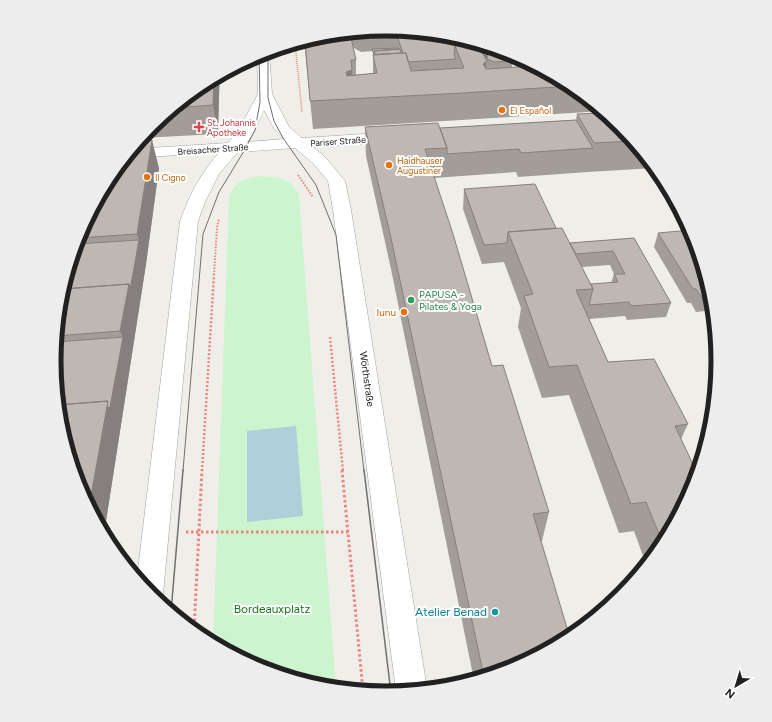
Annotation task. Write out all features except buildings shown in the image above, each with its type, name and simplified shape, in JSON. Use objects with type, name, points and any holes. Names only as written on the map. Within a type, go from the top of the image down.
[{"type":"street","name":"Wörthstraße","points":[[264,60],[265,94],[275,117],[283,130],[319,160],[336,181],[342,210],[411,685]]},
{"type":"street","name":"Wörthstraße","points":[[150,584],[189,221],[196,202],[211,172],[235,147],[244,135],[265,94]]},
{"type":"street","name":"Pariser Straße","points":[[298,143],[413,136]]},
{"type":"street","name":"Breisacher Straße","points":[[136,153],[298,143]]},
{"type":"path","points":[[296,49],[304,130],[298,143]]},
{"type":"path","points":[[296,172],[314,199]]},
{"type":"path","points":[[194,623],[198,533],[217,228],[220,214]]},
{"type":"path","points":[[330,331],[362,685]]},
{"type":"path","points":[[156,529],[198,533],[349,532]]},
{"type":"green space","name":"Bordeauxplatz","points":[[262,176],[279,178],[293,185],[299,195],[336,682],[282,669],[242,652],[213,636],[229,201],[236,185],[250,178]]},
{"type":"water","points":[[296,426],[303,516],[247,522],[247,431]]},
{"type":"tram line","points":[[268,59],[268,98],[274,121],[283,138],[316,185],[336,235],[364,471]]},
{"type":"tram line","points":[[183,471],[203,234],[219,192],[255,130],[260,102],[259,62]]},
{"type":"tram line","points":[[172,605],[183,470]]},
{"type":"tram line","points":[[364,470],[390,686]]},
{"type":"place","name":"El Español","points":[[502,110]]},
{"type":"place","name":"St. Johannis Apotheke","points":[[199,127]]},
{"type":"place","name":"Haidhauser Augustiner","points":[[389,165]]},
{"type":"place","name":"Il Cigno","points":[[147,177]]},
{"type":"place","name":"PAPUSA - Pilates & Yoga","points":[[411,300]]},
{"type":"place","name":"Iunu","points":[[404,312]]},
{"type":"place","name":"Atelier Benad","points":[[495,612]]}]
